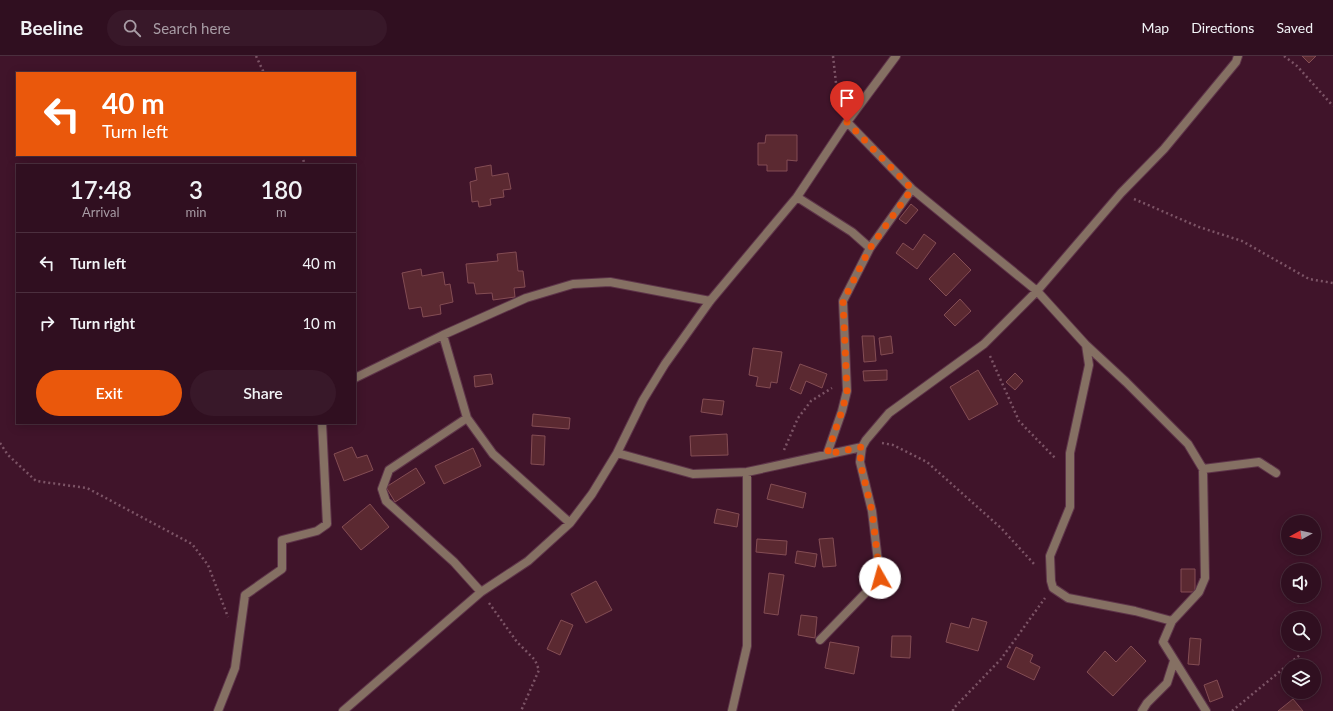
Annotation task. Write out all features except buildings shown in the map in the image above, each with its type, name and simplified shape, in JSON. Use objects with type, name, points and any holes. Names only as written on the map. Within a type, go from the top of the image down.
[{"type":"street","points":[[343,711],[481,592],[528,560],[570,522],[592,494],[617,453],[643,400],[665,364],[710,301],[797,197],[847,122],[896,56]]},
{"type":"street","points":[[820,640],[880,578],[872,511],[860,462],[864,444],[889,413],[984,344],[1037,291],[1121,193],[1164,149],[1236,62],[1238,56]]},
{"type":"street","points":[[847,122],[912,189],[1037,291],[1086,345],[1126,382],[1188,444],[1202,470],[1205,578],[1199,592],[1172,621],[1164,642],[1174,661],[1206,711]]},
{"type":"street","points":[[827,454],[842,411],[847,391],[843,301],[870,248],[912,189]]},
{"type":"street","points":[[797,197],[852,232],[870,248]]},
{"type":"street","points":[[356,378],[443,335],[526,298],[573,284],[610,282],[710,301]]},
{"type":"street","points":[[443,335],[467,418],[493,454],[570,522]]},
{"type":"street","points":[[1086,345],[1089,365],[1070,453],[1070,507],[1050,556],[1052,585],[1068,598],[1135,610],[1172,621]]},
{"type":"street","points":[[467,418],[389,470],[382,489],[386,501],[454,562],[481,592]]},
{"type":"street","points":[[218,711],[234,668],[241,632],[245,594],[282,569],[282,540],[317,531],[327,524],[322,424]]},
{"type":"street","points":[[617,453],[693,474],[747,472],[777,467],[864,444]]},
{"type":"street","points":[[1202,470],[1259,462],[1276,473]]},
{"type":"street","points":[[732,711],[747,646],[747,472]]},
{"type":"street","points":[[1142,711],[1147,703],[1167,683],[1174,661]]},
{"type":"path","points":[[256,56],[264,72]]},
{"type":"path","points":[[833,56],[836,83],[847,122]]},
{"type":"path","points":[[1284,56],[1296,66],[1333,106]]},
{"type":"path","points":[[1121,193],[1199,227],[1242,241],[1309,279],[1333,283]]},
{"type":"path","points":[[984,344],[1019,421],[1056,459],[1069,478]]},
{"type":"path","points":[[777,467],[798,418],[811,401],[832,390],[845,365]]},
{"type":"path","points":[[0,443],[8,455],[36,482],[87,488],[192,544],[208,565],[226,616],[241,632]]},
{"type":"path","points":[[864,444],[893,445],[927,462],[1000,528],[1052,585],[1001,659],[953,709],[953,711]]},
{"type":"path","points":[[481,592],[517,642],[535,660],[539,670],[521,711]]},
{"type":"path","points":[[1232,711],[1301,654]]},
{"type":"route","points":[[847,122],[912,189],[870,248],[843,301],[847,391],[842,411],[827,454],[862,447],[860,462],[872,511],[880,578]]}]
